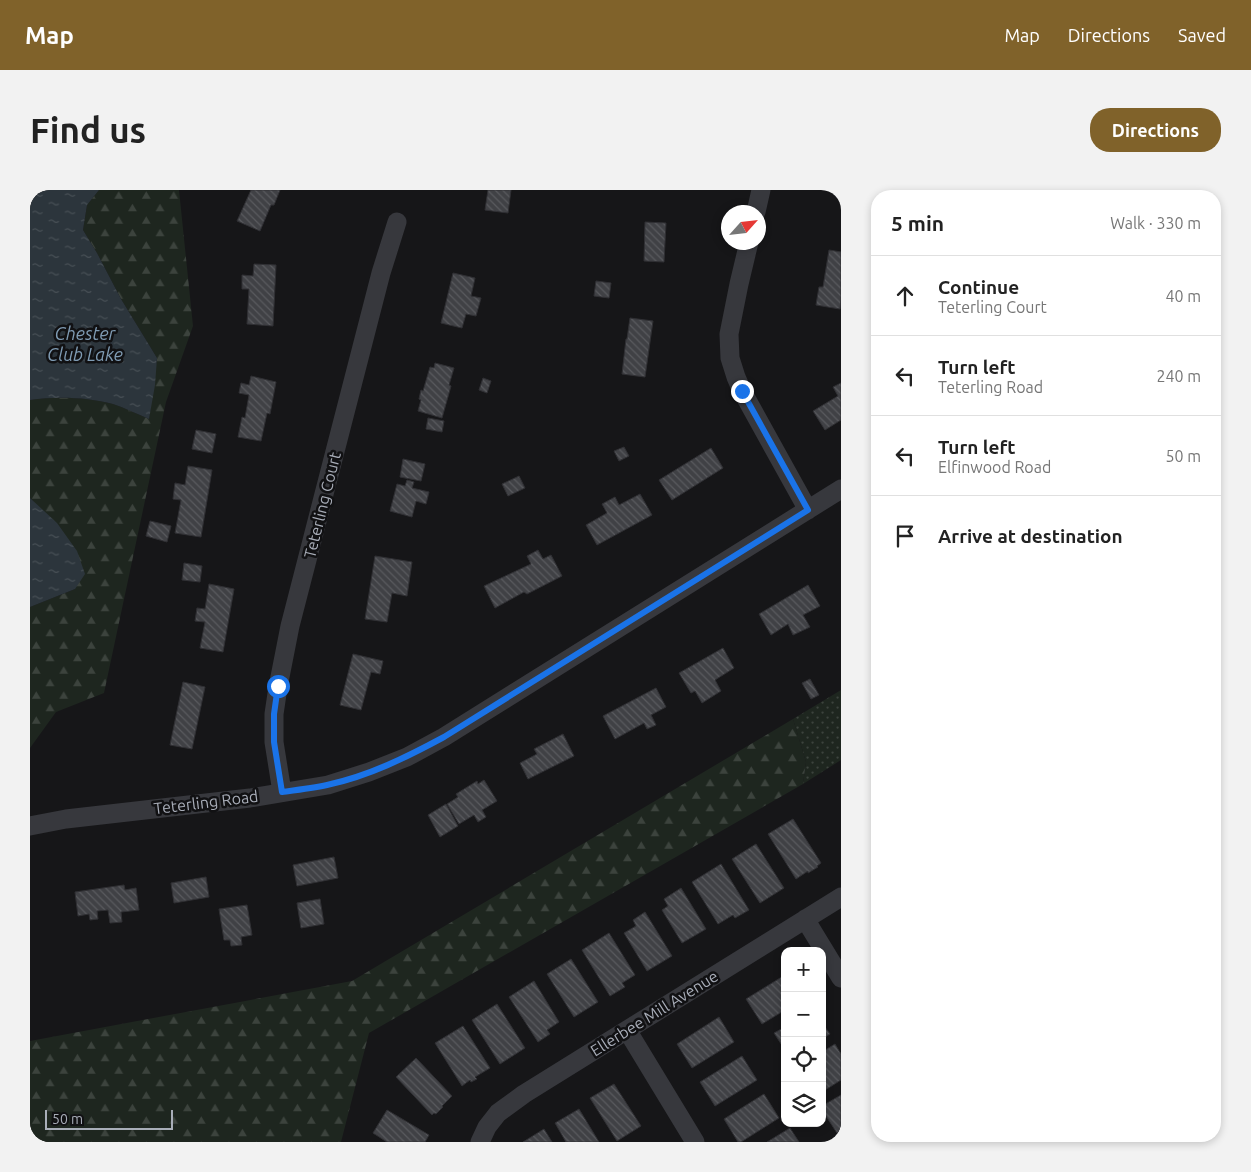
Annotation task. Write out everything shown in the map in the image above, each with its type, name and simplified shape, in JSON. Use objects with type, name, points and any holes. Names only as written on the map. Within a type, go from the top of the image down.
[{"type":"street","points":[[758,205],[761,190]]},
{"type":"street","name":"Teterling Court","points":[[282,792],[274,742],[274,714],[290,626],[381,273],[398,222]]},
{"type":"street","points":[[747,250],[738,284],[729,334],[730,358],[742,391],[808,510]]},
{"type":"street","name":"Teterling Road","points":[[30,826],[240,799],[328,785],[407,757],[444,737],[841,489]]},
{"type":"street","name":"Ellerbee Mill Avenue","points":[[480,1142],[487,1127],[498,1113],[524,1094],[841,897]]},
{"type":"street","points":[[805,919],[841,978]]},
{"type":"street","points":[[627,1030],[695,1142]]},
{"type":"green space","points":[[99,190],[179,190],[193,326],[166,402],[104,693],[56,712],[30,748],[30,607],[75,589],[34,502],[30,498],[30,400],[61,398],[93,400],[113,404],[149,419],[157,358],[121,299],[83,230],[87,205]]},
{"type":"green space","points":[[841,690],[841,760],[803,784],[806,762],[793,719]]},
{"type":"green space","points":[[793,719],[806,762],[803,784],[369,1033],[341,1142],[30,1142],[30,1041],[352,981]]},
{"type":"water","name":"Chester Club Lake","points":[[30,190],[99,190],[87,205],[83,230],[121,299],[157,358],[155,385],[149,419],[113,404],[93,400],[50,398],[30,400]]},
{"type":"water","points":[[30,498],[57,523],[77,551],[85,574],[75,589],[30,607]]},
{"type":"building","points":[[251,190],[280,190],[274,205],[271,205],[260,231],[237,221]]},
{"type":"building","points":[[488,190],[511,190],[508,213],[485,210]]},
{"type":"building","points":[[645,222],[666,223],[664,262],[644,261]]},
{"type":"building","points":[[829,250],[841,252],[840,309],[816,305],[819,287],[823,287]]},
{"type":"building","points":[[254,264],[276,265],[273,326],[247,324],[249,289],[242,289],[242,275],[253,276]]},
{"type":"building","points":[[453,273],[475,278],[471,296],[481,298],[476,316],[466,314],[462,328],[441,323]]},
{"type":"building","points":[[596,281],[611,283],[609,298],[594,296]]},
{"type":"building","points":[[630,318],[653,321],[645,377],[622,374]]},
{"type":"building","points":[[435,363],[454,368],[442,418],[418,411],[421,390],[423,391],[430,367],[434,368]]},
{"type":"building","points":[[251,376],[276,382],[270,414],[267,413],[261,441],[238,437],[242,417],[245,418],[249,395],[239,393],[241,383],[249,385]]},
{"type":"building","points":[[483,378],[491,381],[487,393],[479,390]]},
{"type":"building","points":[[841,383],[841,420],[825,430],[813,411],[838,396],[833,387]]},
{"type":"building","points":[[428,418],[444,421],[442,432],[426,429]]},
{"type":"building","points":[[196,430],[216,434],[212,453],[192,449]]},
{"type":"building","points":[[624,447],[629,456],[619,461],[614,451]]},
{"type":"building","points":[[711,448],[723,468],[672,500],[659,480]]},
{"type":"building","points":[[403,459],[425,464],[421,481],[400,477]]},
{"type":"building","points":[[188,466],[212,470],[201,537],[175,533],[181,500],[173,499],[175,483],[185,485]]},
{"type":"building","points":[[519,476],[525,488],[508,496],[502,484]]},
{"type":"building","points":[[407,480],[414,482],[412,488],[429,492],[426,504],[416,501],[412,517],[390,511],[397,484],[405,486]]},
{"type":"building","points":[[640,494],[652,515],[597,545],[586,525],[607,513],[602,504],[615,497],[619,505]]},
{"type":"building","points":[[150,521],[171,526],[167,542],[146,536]]},
{"type":"building","points":[[538,550],[543,559],[551,555],[562,576],[527,594],[524,592],[495,608],[484,586],[531,564],[527,556]]},
{"type":"building","points":[[375,556],[412,562],[407,596],[392,593],[387,622],[365,619]]},
{"type":"building","points":[[184,563],[202,566],[200,582],[182,580]]},
{"type":"building","points":[[209,584],[234,589],[223,652],[200,648],[205,622],[195,621],[197,608],[205,609]]},
{"type":"building","points":[[808,585],[820,606],[803,615],[810,627],[793,635],[788,624],[771,635],[759,614]]},
{"type":"building","points":[[723,648],[734,668],[715,680],[721,691],[702,703],[695,691],[691,693],[679,673]]},
{"type":"building","points":[[353,654],[383,661],[380,674],[371,672],[361,710],[340,705]]},
{"type":"building","points":[[810,679],[819,695],[811,699],[802,683]]},
{"type":"building","points":[[183,682],[205,687],[192,749],[170,745]]},
{"type":"building","points":[[656,688],[666,707],[651,715],[656,725],[647,729],[644,723],[615,739],[603,716]]},
{"type":"building","points":[[563,734],[574,756],[528,779],[520,763],[537,754],[534,749]]},
{"type":"building","points":[[484,780],[497,801],[482,810],[486,817],[478,822],[474,815],[459,824],[447,804],[458,797],[456,794],[477,781],[478,784]]},
{"type":"building","points":[[446,804],[458,826],[440,837],[428,815]]},
{"type":"building","points":[[793,819],[821,863],[818,867],[796,879],[768,834]]},
{"type":"building","points":[[756,844],[784,888],[760,903],[732,859]]},
{"type":"building","points":[[334,857],[338,878],[297,886],[293,865]]},
{"type":"building","points":[[721,864],[749,910],[735,918],[733,915],[718,924],[692,882]]},
{"type":"building","points":[[206,877],[209,897],[174,903],[171,883]]},
{"type":"building","points":[[124,885],[125,890],[136,888],[139,910],[121,912],[122,922],[110,923],[108,910],[97,911],[98,919],[90,920],[89,914],[78,916],[75,892]]},
{"type":"building","points":[[681,888],[706,929],[682,943],[662,910],[668,906],[664,899]]},
{"type":"building","points":[[320,899],[324,924],[301,928],[297,903]]},
{"type":"building","points":[[247,905],[252,935],[241,937],[242,945],[231,946],[230,940],[224,940],[219,909]]},
{"type":"building","points":[[645,912],[672,956],[647,971],[624,933],[636,926],[633,920]]},
{"type":"building","points":[[609,933],[635,975],[622,983],[625,987],[610,996],[582,950]]},
{"type":"building","points":[[571,959],[598,1002],[574,1017],[547,974]]},
{"type":"building","points":[[781,977],[781,1012],[762,1024],[746,999]]},
{"type":"building","points":[[534,981],[559,1022],[547,1030],[550,1034],[538,1042],[509,997]]},
{"type":"building","points":[[497,1004],[525,1048],[500,1064],[472,1020]]},
{"type":"building","points":[[719,1017],[734,1042],[692,1068],[677,1044]]},
{"type":"building","points":[[463,1026],[490,1068],[475,1077],[477,1079],[471,1082],[470,1080],[462,1086],[435,1043]]},
{"type":"building","points":[[826,1028],[830,1034],[826,1036]]},
{"type":"building","points":[[781,1029],[781,1044],[774,1033]]},
{"type":"building","points":[[835,1044],[841,1054],[841,1080],[826,1089],[826,1082],[826,1050]]},
{"type":"building","points":[[742,1056],[757,1080],[715,1106],[700,1082]]},
{"type":"building","points":[[416,1058],[452,1096],[436,1114],[432,1115],[396,1077]]},
{"type":"building","points":[[614,1084],[641,1126],[617,1141],[590,1098]]},
{"type":"building","points":[[764,1094],[779,1118],[741,1142],[738,1142],[724,1119]]},
{"type":"building","points":[[841,1095],[841,1131],[837,1133],[826,1116],[826,1104]]},
{"type":"building","points":[[579,1109],[599,1142],[566,1142],[555,1123]]},
{"type":"building","points":[[387,1110],[429,1135],[425,1142],[387,1142],[373,1133]]},
{"type":"building","points":[[790,1128],[799,1142],[767,1142]]},
{"type":"building","points":[[544,1129],[552,1142],[523,1142]]},
{"type":"route","points":[[278,686],[274,714],[274,742],[282,792],[328,785],[369,772],[407,757],[444,737],[808,510],[742,391]]}]
